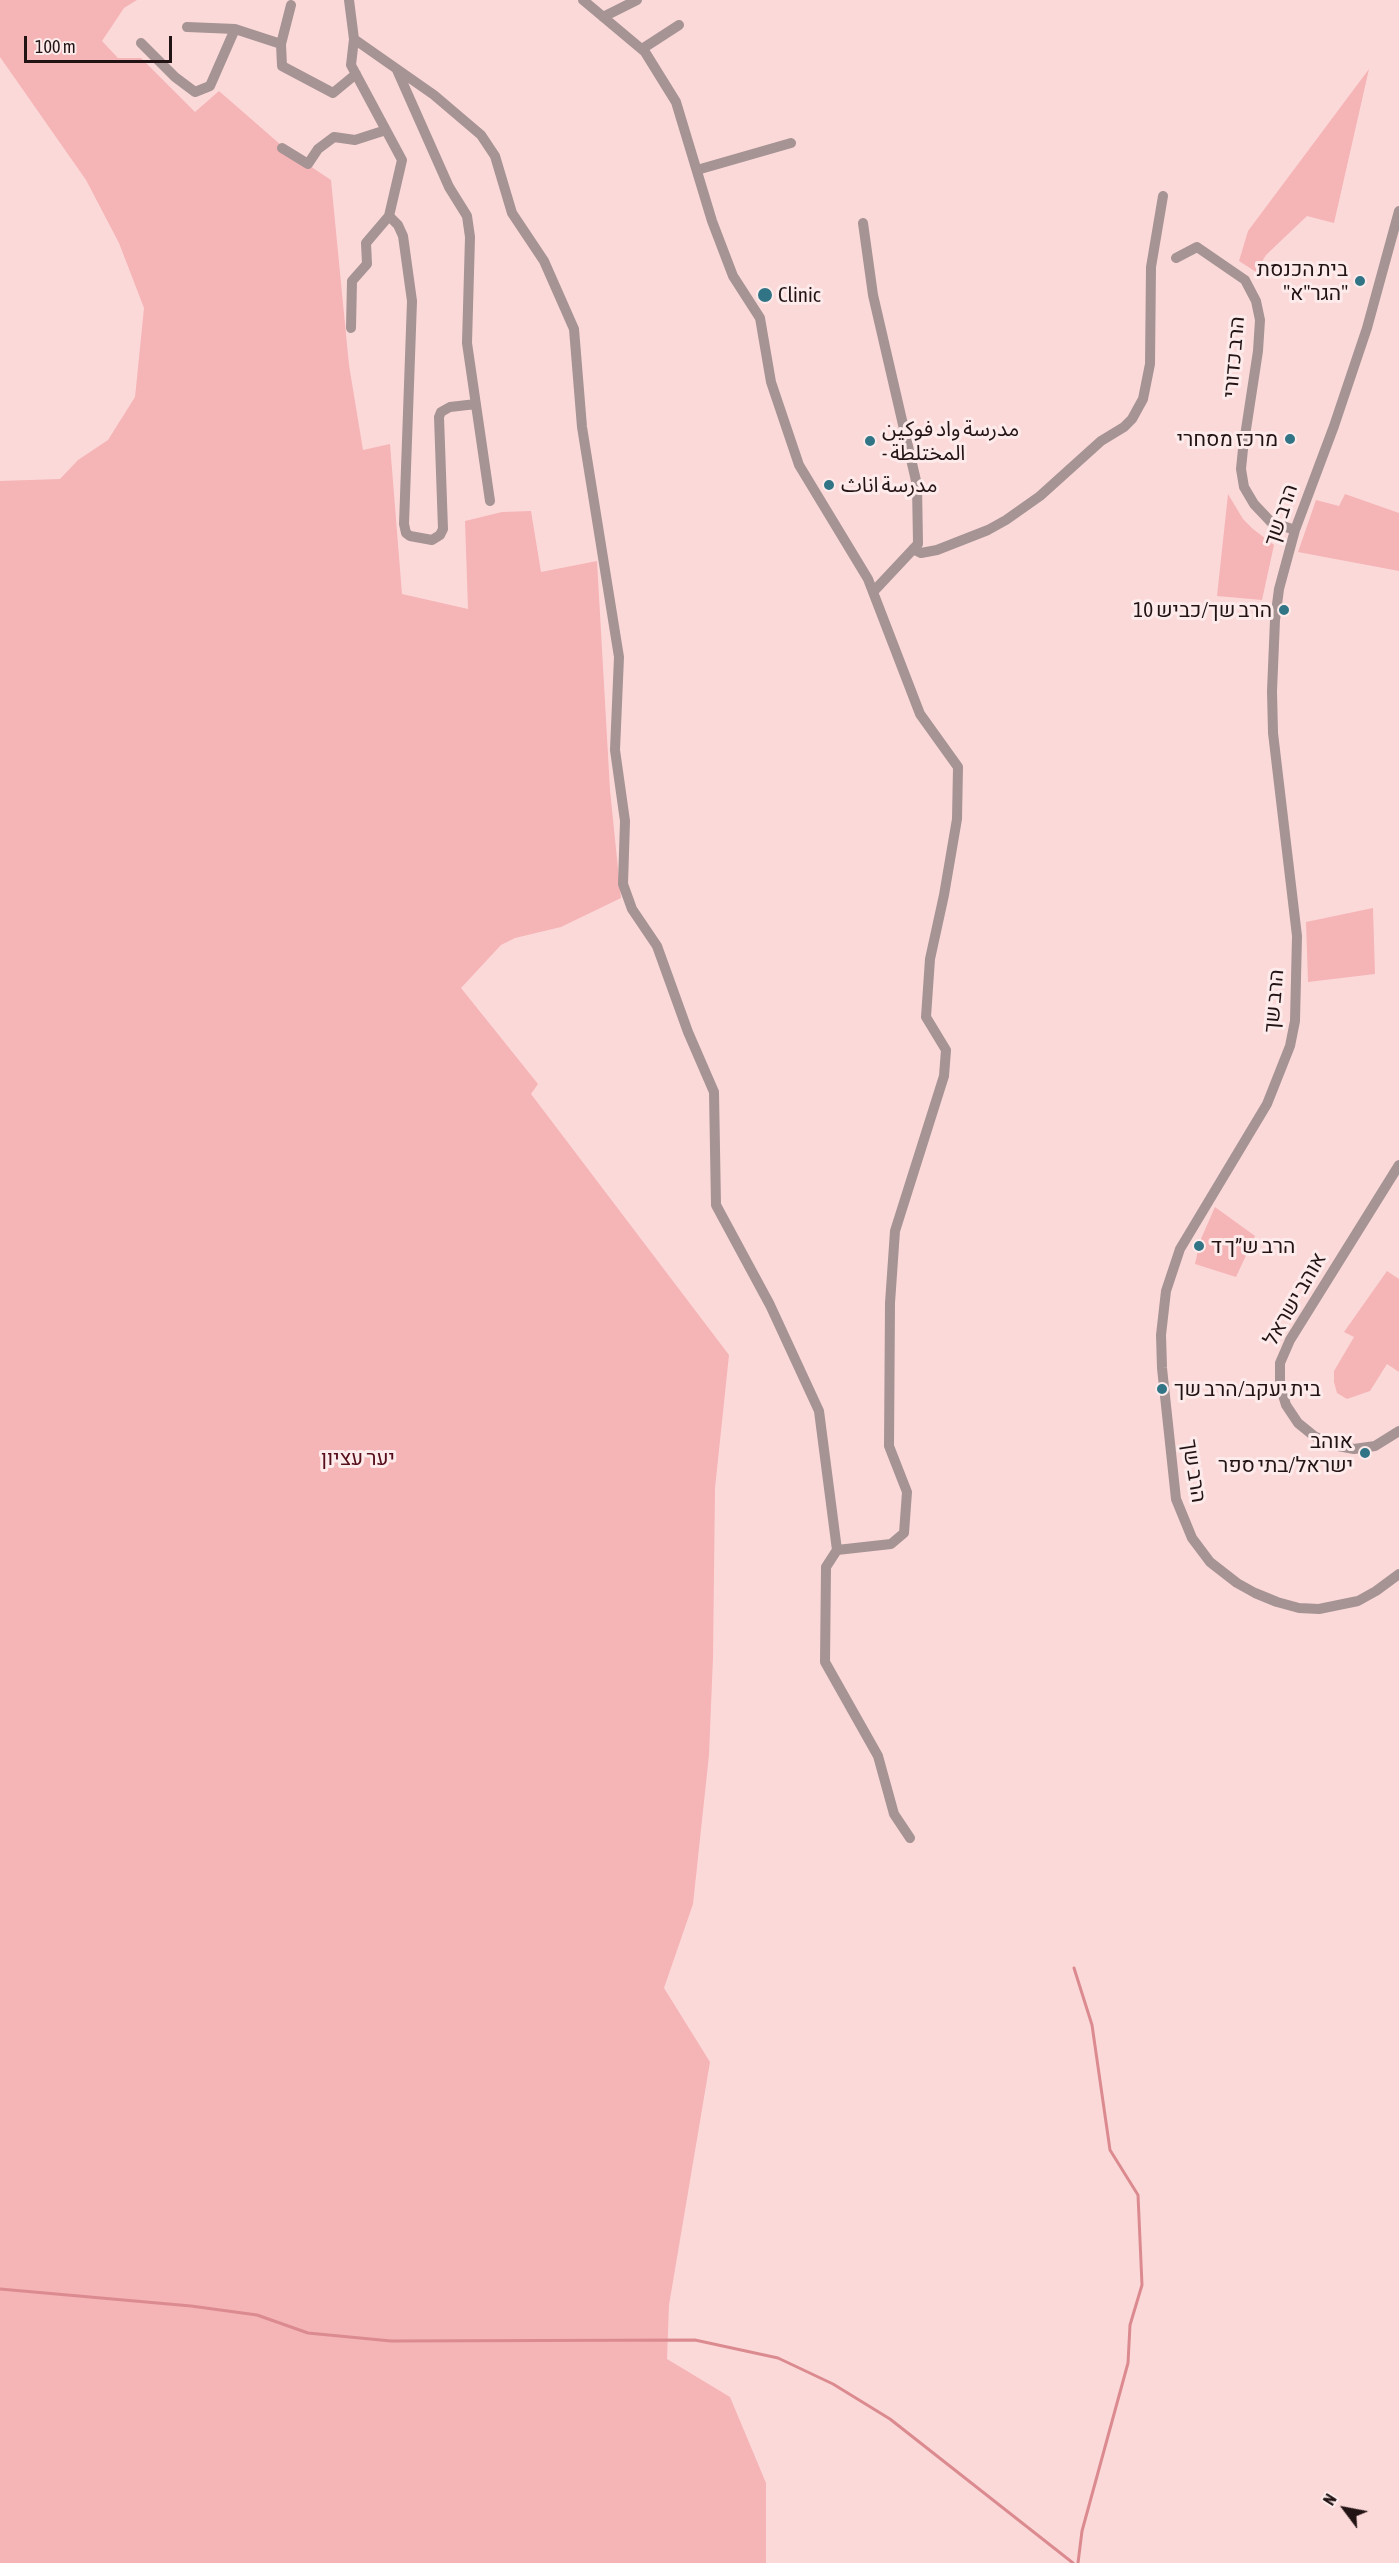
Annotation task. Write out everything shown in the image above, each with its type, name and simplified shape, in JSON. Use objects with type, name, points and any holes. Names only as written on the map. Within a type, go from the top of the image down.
[{"type":"street","points":[[349,0],[354,39],[351,65],[402,160],[389,216],[366,243],[367,264],[352,281],[351,328]]},
{"type":"street","points":[[583,0],[642,49],[676,102],[712,221],[733,276],[759,318],[771,382],[799,465],[868,579],[920,714],[958,767],[957,819],[930,960],[926,1017],[946,1050],[944,1076],[895,1231],[890,1303],[889,1446],[907,1492],[904,1533],[891,1544],[837,1550]]},
{"type":"street","points":[[603,17],[637,0]]},
{"type":"street","points":[[291,5],[281,44],[282,66],[333,93],[356,74]]},
{"type":"street","points":[[642,49],[679,25]]},
{"type":"street","points":[[187,27],[235,29],[281,44]]},
{"type":"street","points":[[141,44],[195,92],[210,86],[235,29]]},
{"type":"street","points":[[354,39],[434,96],[481,135],[495,156],[512,213],[544,261],[574,329],[582,427],[619,657],[615,750],[624,820],[623,884],[632,909],[657,945],[688,1032],[714,1092],[716,1205],[770,1305],[819,1412],[837,1550],[826,1567],[825,1662],[878,1756],[894,1814],[909,1838]]},
{"type":"street","points":[[397,70],[449,187],[468,216],[470,248],[467,343],[490,501]]},
{"type":"street","points":[[282,148],[308,164],[318,149],[334,137],[355,140],[386,130]]},
{"type":"street","points":[[697,170],[791,143]]},
{"type":"street","points":[[913,549],[921,553],[937,550],[988,530],[1006,520],[1040,496],[1101,441],[1124,427],[1137,412],[1143,399],[1150,364],[1151,267],[1163,196]]},
{"type":"street","name":"הרב שך","points":[[1399,212],[1367,328],[1334,426],[1295,530],[1279,589],[1272,691],[1274,742],[1297,936],[1295,1020],[1281,1071],[1267,1104],[1186,1236],[1170,1276],[1163,1312],[1161,1352],[1171,1471],[1180,1513],[1196,1544],[1223,1573],[1255,1593],[1299,1608],[1329,1608],[1358,1600],[1376,1592],[1399,1574]]},
{"type":"street","points":[[389,216],[398,225],[403,236],[412,301],[404,524],[406,533],[410,536],[432,540],[440,535],[443,529],[439,417],[441,412],[450,407],[476,404]]},
{"type":"street","points":[[863,223],[873,295],[917,485],[918,544],[873,592]]},
{"type":"street","name":"הרב כדורי","points":[[1176,258],[1197,247],[1245,280],[1256,301],[1260,320],[1258,351],[1241,469],[1244,487],[1254,504],[1271,522],[1295,530]]},
{"type":"street","name":"אוהב ישראל","points":[[1399,1166],[1290,1341],[1281,1363],[1280,1385],[1286,1405],[1298,1423],[1314,1436],[1333,1445],[1354,1449],[1375,1446],[1399,1431]]},
{"type":"green space","name":"יער עציון","points":[[0,0],[137,0],[124,8],[102,41],[118,58],[141,58],[195,112],[219,91],[289,152],[331,180],[349,365],[363,450],[390,444],[402,594],[468,609],[465,521],[502,512],[531,511],[541,572],[597,561],[610,790],[621,898],[561,927],[515,938],[501,945],[461,988],[538,1084],[531,1094],[729,1355],[715,1488],[709,1755],[693,1904],[664,1988],[710,2062],[669,2305],[667,2359],[730,2397],[766,2483],[766,2563],[0,2563],[0,481],[60,479],[78,460],[108,440],[135,397],[144,308],[119,243],[86,180],[0,57]]},
{"type":"green space","points":[[1369,69],[1334,223],[1307,216],[1266,255],[1256,272],[1239,261],[1248,231]]},
{"type":"green space","points":[[1228,494],[1243,519],[1274,545],[1262,600],[1217,596]]},
{"type":"green space","points":[[1345,494],[1399,513],[1399,571],[1298,552],[1316,500],[1339,506]]},
{"type":"green space","points":[[1373,908],[1375,974],[1308,982],[1306,922]]},
{"type":"green space","points":[[1215,1207],[1255,1236],[1236,1277],[1195,1264],[1200,1241]]},
{"type":"green space","points":[[1387,1271],[1399,1279],[1399,1372],[1387,1364],[1370,1391],[1347,1399],[1337,1393],[1334,1382],[1334,1371],[1354,1337],[1344,1332]]},
{"type":"waterway","points":[[1074,1968],[1092,2025],[1110,2150],[1138,2195],[1142,2285],[1130,2325],[1128,2363],[1082,2531],[1078,2563]]},
{"type":"waterway","points":[[0,2289],[191,2306],[257,2315],[308,2333],[391,2341],[695,2340],[778,2358],[833,2384],[890,2419],[1073,2563]]},
{"type":"place","name":"בית הכנסת \"הגר\"א\"","points":[[1360,281]]},
{"type":"place","name":"Clinic","points":[[765,295]]},
{"type":"place","name":"מרכז מסחרי","points":[[1290,439]]},
{"type":"place","name":"مدرسة واد فوكين - المختلطة","points":[[870,441]]},
{"type":"place","name":"مدرسة اناث","points":[[829,485]]},
{"type":"place","name":"הרב שך/כביש 10","points":[[1284,610]]},
{"type":"place","name":"הרב ש״ך ד","points":[[1199,1246]]},
{"type":"place","name":"בית יעקב/הרב שך","points":[[1162,1389]]},
{"type":"place","name":"אוהב ישראל/בתי ספר","points":[[1365,1453]]}]
